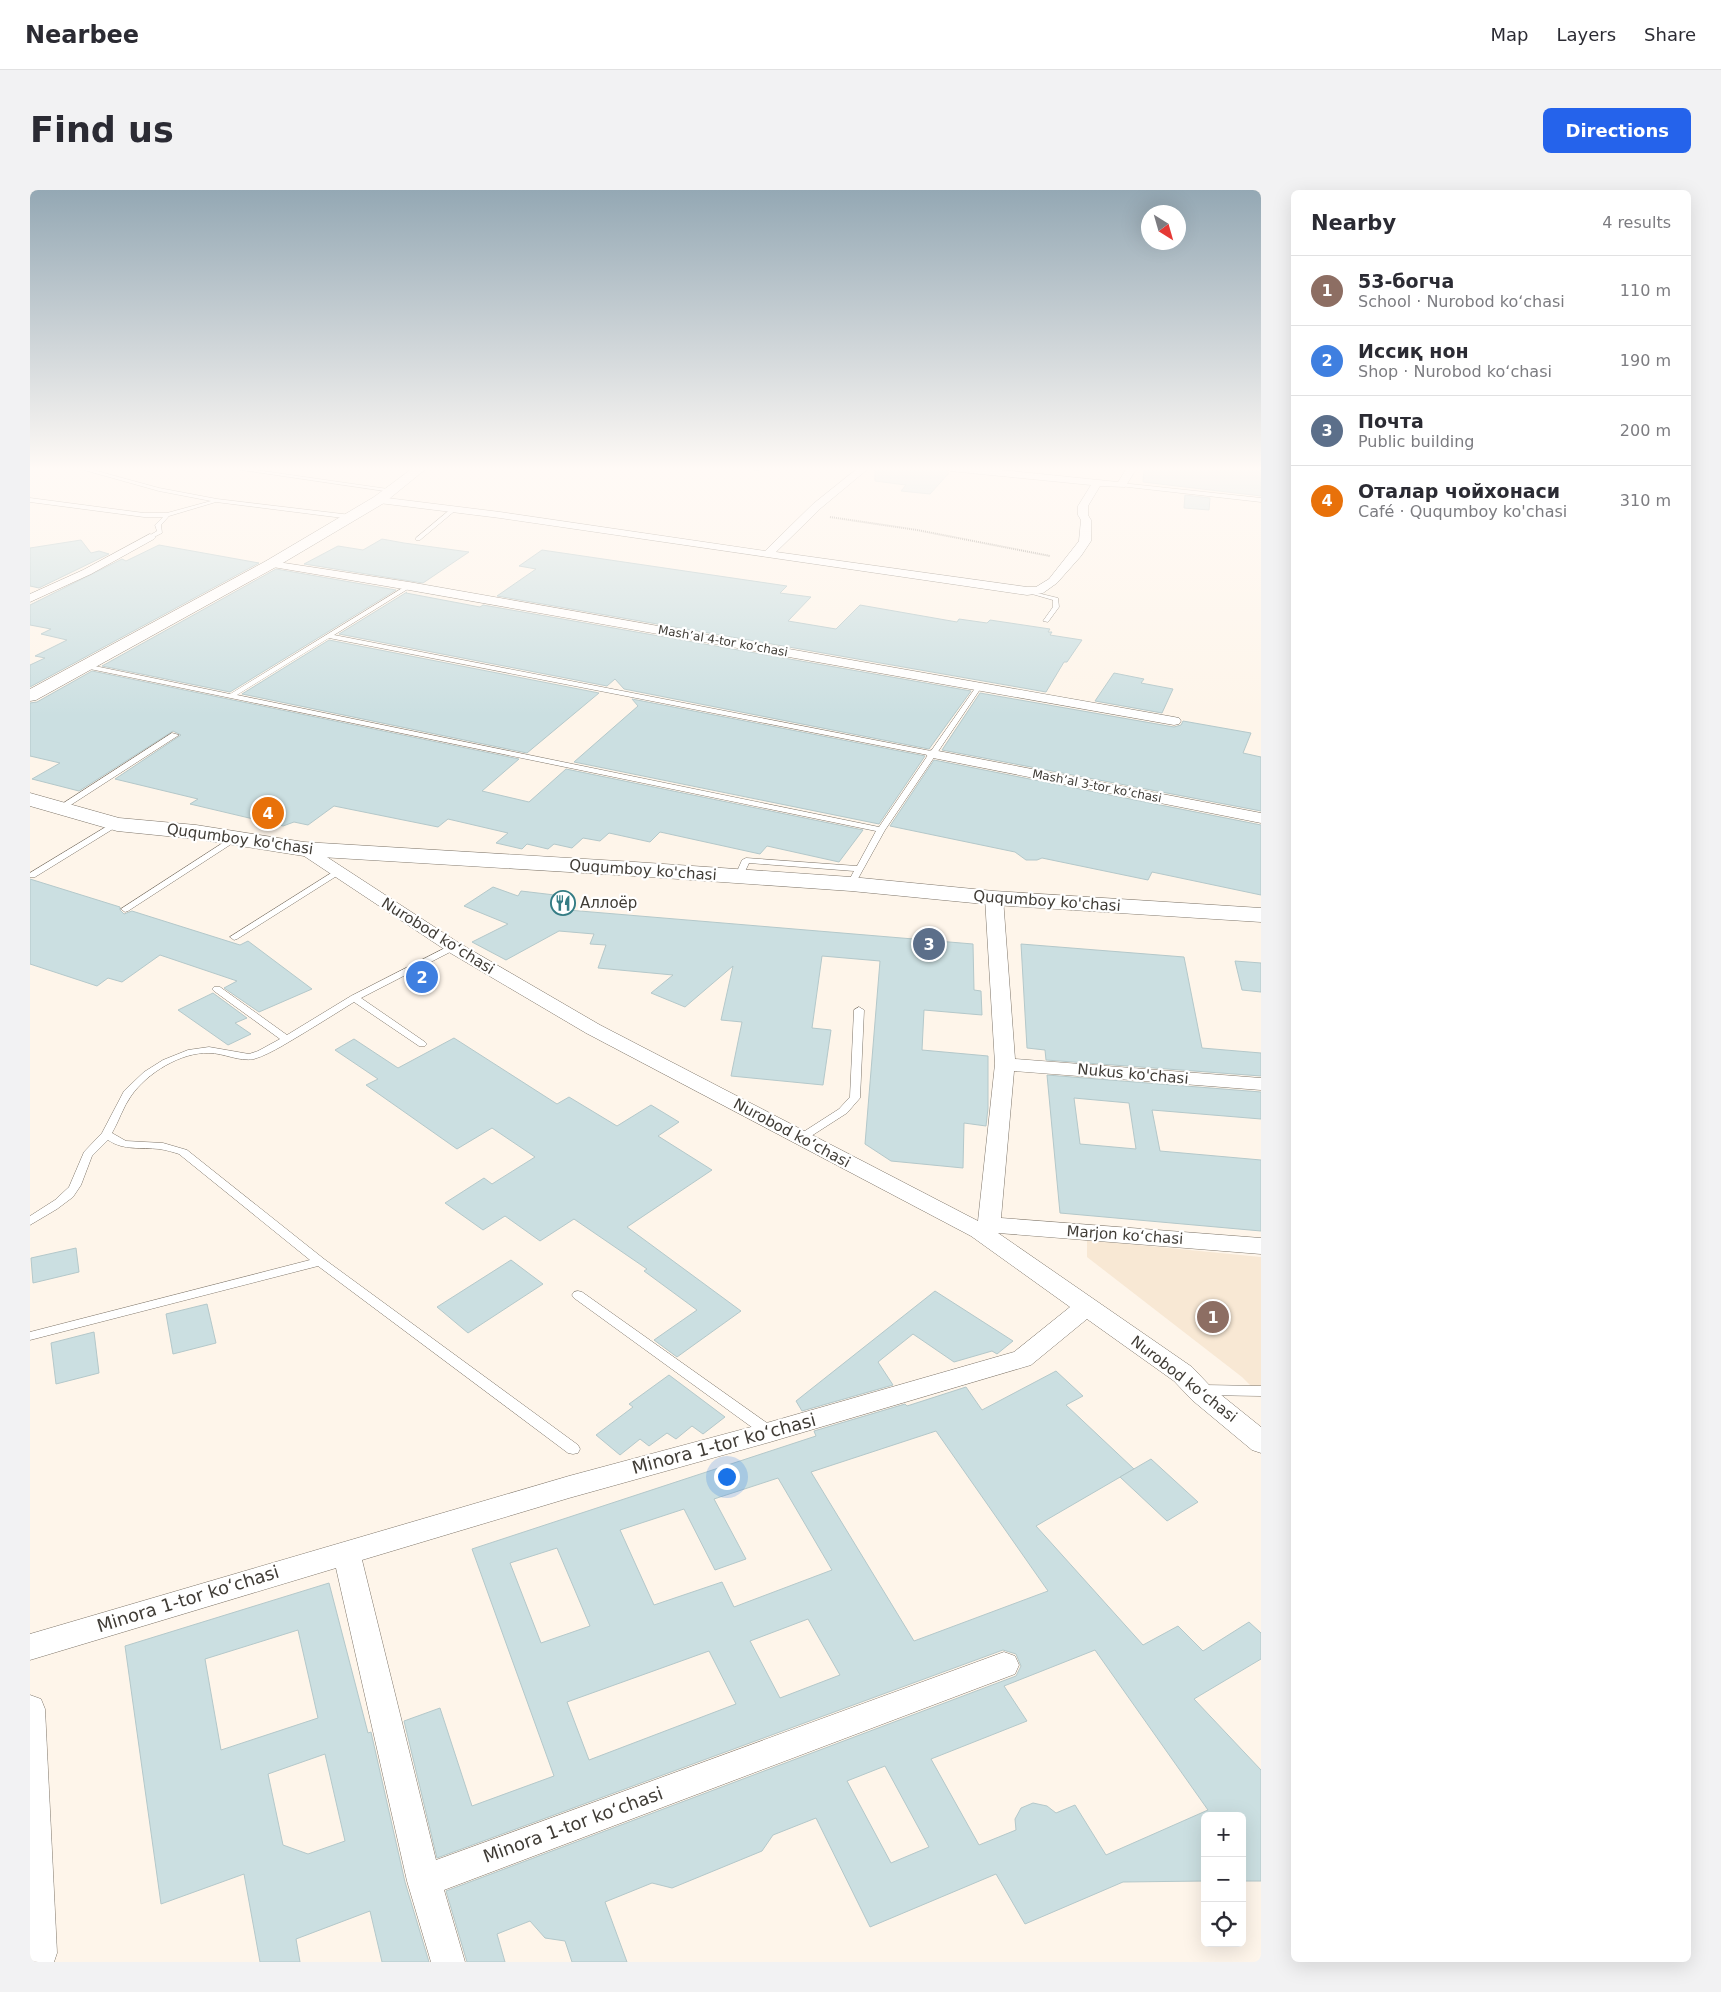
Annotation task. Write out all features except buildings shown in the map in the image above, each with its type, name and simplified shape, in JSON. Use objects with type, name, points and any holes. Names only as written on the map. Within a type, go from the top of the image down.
[{"type":"main road","name":"Ququmboy ko'chasi","points":[[30,799],[117,824],[235,838],[304,849],[740,876],[855,877],[994,898],[1261,915]]},
{"type":"street","points":[[30,598],[87,572],[125,551]]},
{"type":"street","points":[[30,696],[293,551]]},
{"type":"street","points":[[738,551],[1027,591],[1039,590],[1053,582],[1078,551]]},
{"type":"street","points":[[767,555],[771,551]]},
{"type":"street","name":"Mashʼal 4-tor koʼchasi","points":[[271,564],[409,586],[980,685],[1174,721]]},
{"type":"street","name":"Mashʼal 3-tor koʼchasi","points":[[933,754],[1261,818]]},
{"type":"street","name":"Nurobod koʻchasi","points":[[304,849],[453,947],[593,1030],[801,1138],[984,1228],[1087,1306],[1183,1374],[1195,1390],[1245,1427],[1261,1443]]},
{"type":"street","points":[[984,1228],[1005,1064],[994,898]]},
{"type":"street","name":"Nukus ko'chasi","points":[[1005,1064],[1261,1084]]},
{"type":"street","name":"Marjon koʻchasi","points":[[984,1228],[1261,1246]]},
{"type":"street","name":"Minora 1-tor koʻchasi","points":[[30,1647],[560,1489],[770,1432],[1022,1359],[1087,1306]]},
{"type":"street","points":[[346,1552],[424,1880],[448,1962]]},
{"type":"street","name":"Minora 1-tor koʻchasi","points":[[424,1880],[1004,1665]]},
{"type":"street","points":[[30,1709],[40,1953]]},
{"type":"lane","points":[[231,696],[409,586]]},
{"type":"lane","points":[[1027,591],[1056,599],[1056,607],[1046,621]]},
{"type":"lane","points":[[328,636],[933,754]]},
{"type":"lane","points":[[85,666],[881,830]]},
{"type":"lane","points":[[855,877],[881,830],[980,685]]},
{"type":"lane","points":[[60,808],[175,735]]},
{"type":"lane","points":[[32,875],[117,824]]},
{"type":"lane","points":[[125,909],[235,838]]},
{"type":"lane","points":[[234,936],[339,872]]},
{"type":"lane","points":[[30,1221],[57,1204],[72,1190],[85,1160],[92,1149],[107,1134],[122,1100],[140,1080],[164,1064],[188,1053],[209,1049],[237,1056],[252,1056],[287,1039],[354,998],[453,947]]},
{"type":"lane","points":[[217,989],[287,1039]]},
{"type":"lane","points":[[354,998],[422,1044]]},
{"type":"lane","points":[[801,1138],[843,1111],[855,1098],[859,1010]]},
{"type":"lane","points":[[107,1134],[112,1140],[126,1144],[164,1146],[183,1152],[320,1262],[573,1449]]},
{"type":"lane","points":[[30,1336],[320,1262]]},
{"type":"lane","points":[[578,1294],[770,1432]]},
{"type":"lane","points":[[1195,1390],[1261,1391]]},
{"type":"path","points":[[1024,551],[1072,560]]},
{"type":"shaded area","points":[[1087,1240],[1261,1257],[1261,1396],[1242,1377],[1087,1257]]},
{"type":"place","name":"Оталар чойхонаси","points":[[268,813]]},
{"type":"place","name":"Аллоёр","points":[[563,903]]},
{"type":"place","name":"Почта","points":[[929,944]]},
{"type":"place","name":"Иссиқ нон","points":[[422,977]]},
{"type":"place","name":"53-богча","points":[[1213,1317]]}]
